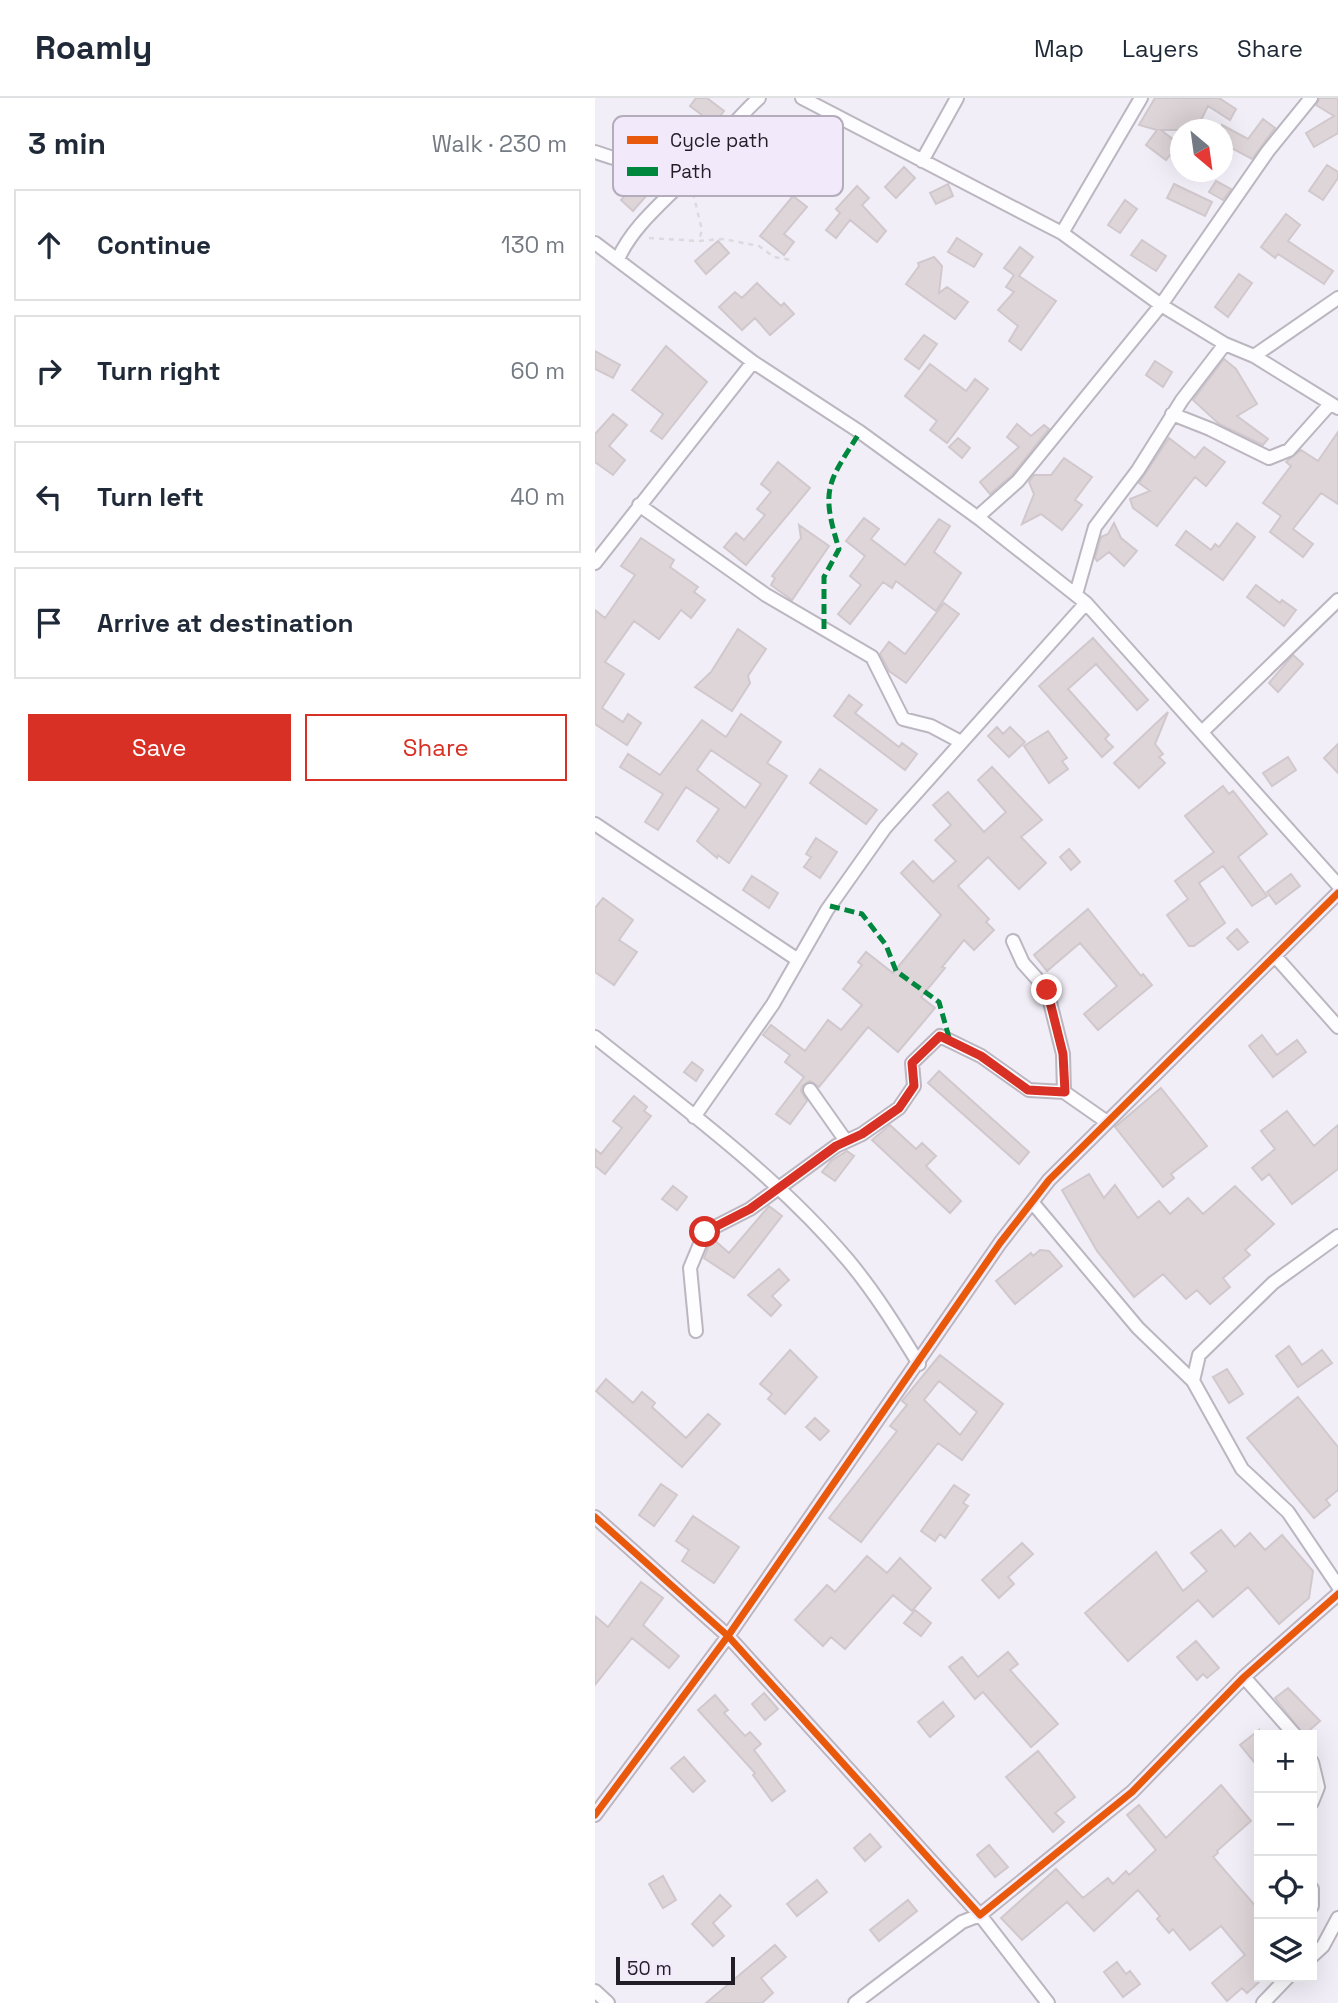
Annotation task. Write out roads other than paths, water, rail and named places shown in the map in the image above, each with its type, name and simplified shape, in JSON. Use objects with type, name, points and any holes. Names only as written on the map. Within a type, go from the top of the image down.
[{"type":"street","points":[[739,116],[759,98]]},
{"type":"street","points":[[802,98],[836,116]]},
{"type":"street","points":[[922,161],[957,98]]},
{"type":"street","points":[[1062,233],[1141,98]]},
{"type":"street","points":[[981,520],[982,513],[1019,481],[1161,305],[1269,151],[1311,98]]},
{"type":"street","points":[[843,120],[1062,233],[1161,305],[1225,344],[1254,356],[1334,406],[1289,450],[1269,457],[1172,414]]},
{"type":"street","points":[[595,152],[613,157]]},
{"type":"street","points":[[618,260],[628,237],[668,196]]},
{"type":"street","points":[[595,243],[753,362],[858,431],[981,520],[1081,598],[1338,885]]},
{"type":"street","points":[[1254,356],[1338,298]]},
{"type":"street","points":[[694,1117],[765,1015],[827,910],[885,828],[1081,598],[1095,527],[1138,470],[1172,414],[1225,344]]},
{"type":"street","points":[[595,563],[753,362]]},
{"type":"street","points":[[639,505],[766,595],[871,657],[903,719],[931,726],[961,742]]},
{"type":"street","points":[[1202,732],[1338,600]]},
{"type":"street","points":[[1321,616],[1338,610]]},
{"type":"street","points":[[595,824],[798,960]]},
{"type":"street","points":[[596,1812],[728,1636],[919,1364],[1000,1243],[1032,1202],[1049,1181],[1338,893]]},
{"type":"street","points":[[1013,941],[1023,963],[1047,990],[1063,1054],[1065,1092]]},
{"type":"street","points":[[1275,956],[1338,1027]]},
{"type":"street","points":[[696,1331],[690,1268],[705,1232],[750,1209],[776,1187],[899,1108],[914,1086],[912,1063],[940,1036],[981,1056],[1028,1090],[1065,1092],[1108,1122]]},
{"type":"street","points":[[595,1037],[776,1187],[846,1259],[886,1311],[919,1364]]},
{"type":"street","points":[[810,1090],[846,1141]]},
{"type":"street","points":[[1032,1202],[1138,1328],[1193,1381],[1242,1469],[1288,1512],[1338,1586]]},
{"type":"street","points":[[1193,1381],[1199,1355],[1273,1283],[1338,1236]]},
{"type":"street","points":[[595,1517],[728,1636],[980,1915],[1048,2003]]},
{"type":"street","points":[[855,2003],[962,1922],[980,1915],[1132,1792],[1244,1677],[1338,1594]]},
{"type":"street","points":[[1244,1677],[1291,1730]]},
{"type":"street","points":[[1317,1951],[1338,1918]]},
{"type":"street","points":[[1263,2003],[1283,1982]]},
{"type":"street","points":[[595,1991],[608,2003]]}]
